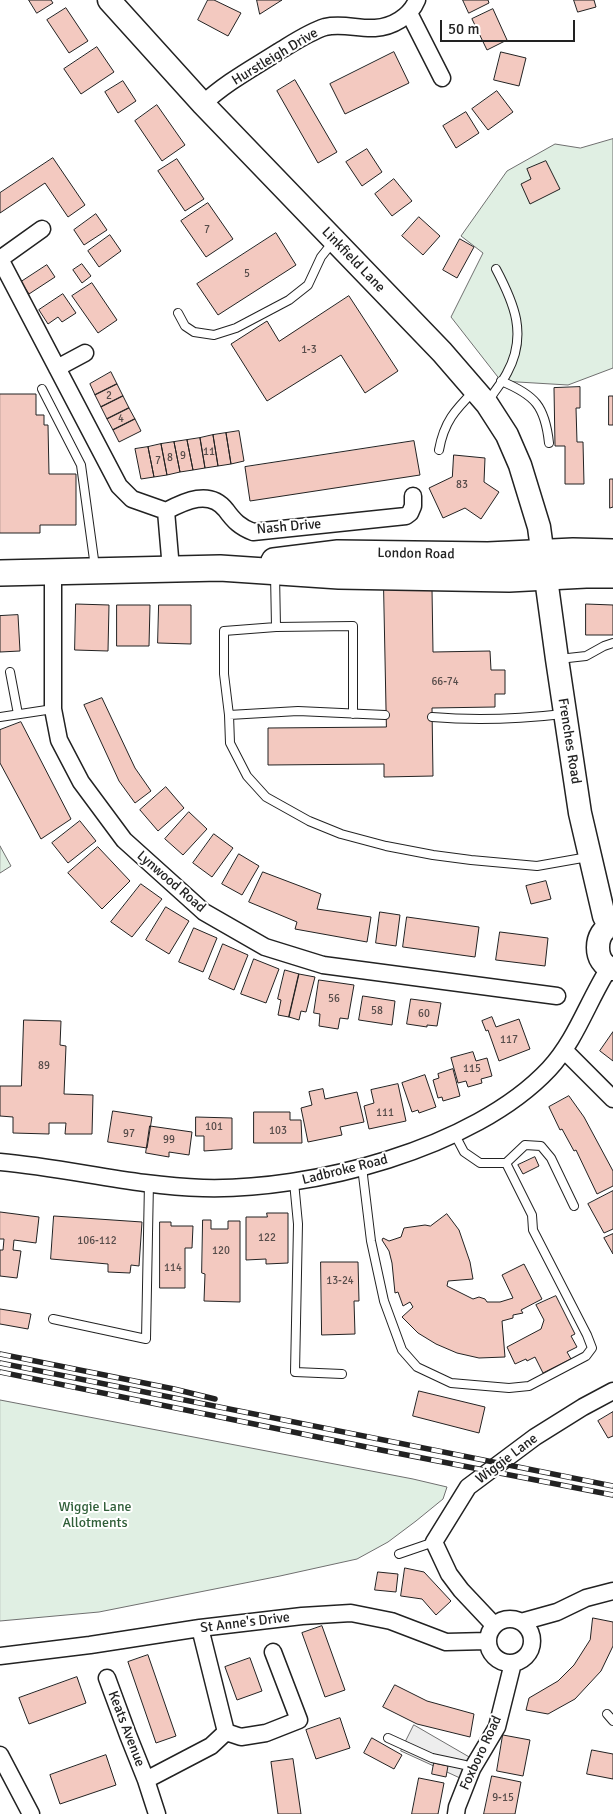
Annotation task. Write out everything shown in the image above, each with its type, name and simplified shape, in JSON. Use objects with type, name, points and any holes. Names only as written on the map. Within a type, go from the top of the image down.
[{"type":"main road","name":"London Road","points":[[220,568],[338,553],[488,555],[573,551],[613,552]]},
{"type":"main road","name":"London Road","points":[[0,573],[220,568],[358,577],[509,579],[613,575]]},
{"type":"street","name":"Linkfield Lane","points":[[109,0],[203,104],[442,352],[481,397],[507,435],[520,465],[539,527],[544,552]]},
{"type":"street","name":"Hurstleigh Drive","points":[[203,104],[234,80],[312,33],[338,25],[374,28],[387,26],[399,21],[413,6],[442,78]]},
{"type":"street","points":[[42,229],[0,259],[122,490],[132,499],[166,511],[171,569]]},
{"type":"street","points":[[57,368],[85,353]]},
{"type":"street","name":"Nash Drive","points":[[166,511],[182,503],[199,498],[214,499],[225,508],[232,519],[242,528],[253,532],[406,516],[410,513],[413,496]]},
{"type":"street","name":"Frenches Road","points":[[544,552],[556,659],[580,813],[604,916],[611,926]]},
{"type":"street","name":"Lynwood Road","points":[[53,573],[53,708],[59,740],[81,782],[124,840],[204,912],[265,947],[323,964],[556,996]]},
{"type":"street","points":[[611,926],[602,933],[598,941],[598,952],[601,960],[611,969]]},
{"type":"street","name":"Ladbroke Road","points":[[0,1162],[201,1188],[226,1188],[294,1182],[391,1159],[454,1133],[482,1119],[534,1084],[564,1050],[611,969]]},
{"type":"street","points":[[564,1050],[613,1099]]},
{"type":"street","name":"Wiggie Lane","points":[[434,1542],[468,1487],[535,1437],[582,1407],[613,1391]]},
{"type":"street","points":[[434,1542],[449,1574],[494,1625]]},
{"type":"street","points":[[520,1622],[557,1612],[586,1598],[613,1591]]},
{"type":"street","name":"St Anne's Drive","points":[[0,1656],[90,1645],[200,1628],[302,1616],[351,1613],[391,1622],[446,1642],[487,1641]]},
{"type":"street","points":[[510,1619],[520,1622],[527,1627],[532,1642],[530,1649],[522,1660],[505,1663],[493,1656],[487,1641],[494,1625],[510,1619]]},
{"type":"street","points":[[200,1628],[226,1732],[240,1737],[266,1733],[299,1720],[272,1652]]},
{"type":"street","name":"Foxboro Road","points":[[456,1814],[472,1769],[497,1727],[513,1663]]},
{"type":"street","name":"Keats Avenue","points":[[107,1678],[157,1814]]},
{"type":"street","name":"Keats Avenue","points":[[146,1780],[211,1746],[226,1732]]},
{"type":"street","points":[[0,1755],[31,1814]]},
{"type":"lane","points":[[178,313],[185,326],[194,332],[214,335],[236,328],[289,300],[308,285],[322,257],[334,241]]},
{"type":"lane","points":[[439,450],[441,437],[449,419],[501,381],[507,374],[514,359],[518,339],[517,322],[512,299],[496,268]]},
{"type":"lane","points":[[501,381],[526,394],[537,404],[546,422],[549,443]]},
{"type":"lane","points":[[42,389],[81,465],[95,571]]},
{"type":"lane","points":[[275,572],[276,628]]},
{"type":"lane","points":[[352,714],[352,626],[224,631],[224,674],[230,743],[247,776],[266,797],[309,821],[341,834],[386,846],[471,860],[537,866],[590,856]]},
{"type":"lane","points":[[556,659],[586,656],[613,643]]},
{"type":"lane","points":[[10,672],[18,714]]},
{"type":"lane","points":[[0,717],[53,708]]},
{"type":"lane","points":[[229,715],[298,711],[386,715]]},
{"type":"lane","points":[[432,717],[453,719],[525,719],[565,714]]},
{"type":"lane","points":[[454,1133],[464,1152],[480,1163],[506,1163],[525,1145],[541,1146],[551,1158],[574,1206]]},
{"type":"lane","points":[[362,1167],[371,1241],[384,1301],[402,1350],[417,1367],[451,1383],[509,1388],[529,1386],[586,1356],[592,1348],[533,1230],[532,1215],[506,1163]]},
{"type":"lane","points":[[53,1319],[146,1339],[149,1182]]},
{"type":"lane","points":[[294,1182],[298,1224],[295,1372],[342,1374]]},
{"type":"lane","points":[[399,1554],[434,1542]]},
{"type":"lane","points":[[607,1714],[613,1721]]},
{"type":"lane","points":[[388,1738],[432,1758],[472,1769]]},
{"type":"green space","points":[[613,139],[613,368],[568,385],[501,381],[451,317],[483,253],[461,236],[507,171],[555,144],[580,148]]},
{"type":"green space","points":[[0,846],[11,866],[0,873]]},
{"type":"green space","name":"Wiggie Lane Allotments","points":[[0,1400],[447,1487],[443,1499],[416,1521],[388,1542],[357,1559],[99,1612],[0,1621]]},
{"type":"shaded area","points":[[414,1725],[471,1758],[460,1778],[401,1751]]},
{"type":"building","points":[[29,0],[51,0],[53,3],[37,13]]},
{"type":"building","points":[[208,0],[214,0],[241,13],[228,36],[198,20]]},
{"type":"building","points":[[257,0],[282,0],[260,14]]},
{"type":"building","points":[[463,0],[488,0],[489,3],[469,13]]},
{"type":"building","points":[[574,0],[594,0],[596,7],[578,12]]},
{"type":"building","points":[[66,8],[88,41],[69,53],[47,20]]},
{"type":"building","points":[[493,9],[507,40],[487,50],[472,19]]},
{"type":"building","points":[[97,47],[114,72],[81,94],[64,69]]},
{"type":"building","points":[[394,52],[409,83],[345,114],[330,84]]},
{"type":"building","points":[[501,52],[526,58],[519,86],[494,80]]},
{"type":"building","points":[[295,80],[337,152],[318,163],[277,91]]},
{"type":"building","points":[[123,81],[136,101],[118,113],[105,92]]},
{"type":"building","points":[[497,91],[513,112],[488,130],[472,109]]},
{"type":"building","points":[[157,105],[185,145],[162,161],[135,121]]},
{"type":"building","points":[[466,112],[479,133],[456,148],[443,126]]},
{"type":"building","points":[[367,149],[382,172],[362,186],[346,162]]},
{"type":"building","points":[[53,158],[85,205],[68,217],[45,183],[0,213],[0,193]]},
{"type":"building","points":[[177,159],[204,199],[185,211],[158,171]]},
{"type":"building","points":[[546,161],[560,189],[530,204],[521,184],[531,179],[527,169]]},
{"type":"building","points":[[394,179],[412,201],[392,216],[375,194]]},
{"type":"building","points":[[208,203],[233,239],[206,257],[181,221]]},
{"type":"building","points":[[96,214],[107,230],[84,245],[74,230]]},
{"type":"building","points":[[419,217],[440,236],[423,255],[402,236]]},
{"type":"building","points":[[276,233],[296,265],[218,315],[197,284]]},
{"type":"building","points":[[110,235],[121,251],[99,267],[88,251]]},
{"type":"building","points":[[460,239],[474,247],[457,278],[443,270]]},
{"type":"building","points":[[82,264],[91,276],[82,283],[73,270]]},
{"type":"building","points":[[47,265],[55,277],[29,294],[21,282]]},
{"type":"building","points":[[92,283],[117,320],[98,333],[72,296]]},
{"type":"building","points":[[63,294],[76,313],[62,322],[58,317],[48,324],[39,310]]},
{"type":"building","points":[[349,296],[398,371],[365,393],[341,355],[267,401],[231,344],[267,321],[279,341]]},
{"type":"building","points":[[111,372],[117,384],[95,395],[90,384]]},
{"type":"building","points":[[117,384],[123,396],[101,407],[95,395]]},
{"type":"building","points":[[580,387],[580,408],[576,408],[577,442],[583,442],[584,484],[565,484],[565,446],[555,446],[554,388]]},
{"type":"building","points":[[0,394],[36,394],[36,415],[44,415],[44,425],[48,425],[49,474],[76,474],[76,525],[40,525],[40,533],[0,533]]},
{"type":"building","points":[[123,396],[129,408],[107,419],[101,407]]},
{"type":"building","points":[[609,396],[613,396],[613,425],[609,425]]},
{"type":"building","points":[[129,408],[135,419],[113,430],[107,419]]},
{"type":"building","points":[[135,419],[141,431],[119,442],[113,430]]},
{"type":"building","points":[[239,431],[244,461],[231,464],[226,433]]},
{"type":"building","points":[[226,433],[231,464],[218,466],[213,435]]},
{"type":"building","points":[[213,435],[218,466],[205,468],[200,438]]},
{"type":"building","points":[[200,438],[205,468],[193,470],[187,440]]},
{"type":"building","points":[[187,440],[193,470],[180,472],[174,442]]},
{"type":"building","points":[[414,441],[420,475],[250,501],[245,467]]},
{"type":"building","points":[[174,442],[180,472],[167,475],[161,444]]},
{"type":"building","points":[[161,444],[167,475],[154,477],[148,447]]},
{"type":"building","points":[[148,447],[154,477],[141,479],[135,449]]},
{"type":"building","points":[[454,455],[485,458],[484,482],[499,492],[481,519],[465,508],[443,518],[429,488],[452,477]]},
{"type":"building","points":[[610,479],[613,479],[613,507],[610,508]]},
{"type":"building","points":[[384,589],[432,589],[433,652],[490,651],[491,670],[505,670],[505,694],[495,694],[495,707],[432,708],[433,776],[384,777],[384,764],[268,765],[268,728],[386,727]]},
{"type":"building","points":[[76,604],[109,605],[108,651],[75,650]]},
{"type":"building","points":[[586,604],[613,605],[613,635],[586,635]]},
{"type":"building","points":[[117,605],[150,605],[149,646],[117,646]]},
{"type":"building","points":[[159,605],[191,605],[191,644],[158,643]]},
{"type":"building","points":[[18,615],[20,651],[0,652],[0,616]]},
{"type":"building","points":[[102,698],[135,768],[151,791],[135,803],[119,781],[84,705]]},
{"type":"building","points":[[21,722],[71,819],[41,839],[0,763],[0,730]]},
{"type":"building","points":[[166,787],[184,808],[158,831],[140,810]]},
{"type":"building","points":[[189,812],[207,829],[183,855],[165,839]]},
{"type":"building","points":[[80,821],[96,841],[68,863],[52,843]]},
{"type":"building","points":[[214,834],[233,848],[212,877],[193,863]]},
{"type":"building","points":[[98,847],[130,881],[102,909],[68,873]]},
{"type":"building","points":[[239,854],[259,866],[242,895],[222,884]]},
{"type":"building","points":[[263,872],[321,894],[317,909],[371,917],[367,942],[295,929],[297,922],[249,902]]},
{"type":"building","points":[[546,881],[551,899],[531,904],[526,886]]},
{"type":"building","points":[[141,884],[162,899],[132,937],[111,922]]},
{"type":"building","points":[[166,907],[189,921],[169,954],[146,940]]},
{"type":"building","points":[[380,912],[400,915],[396,946],[376,943]]},
{"type":"building","points":[[407,917],[479,927],[475,957],[403,947]]},
{"type":"building","points":[[194,928],[217,938],[203,972],[179,962]]},
{"type":"building","points":[[500,932],[548,938],[545,966],[496,960]]},
{"type":"building","points":[[223,944],[248,955],[234,990],[209,979]]},
{"type":"building","points":[[254,959],[279,969],[266,1003],[241,994]]},
{"type":"building","points":[[285,970],[299,974],[289,1017],[278,1015],[281,1000],[278,999]]},
{"type":"building","points":[[299,974],[315,977],[306,1012],[301,1011],[299,1020],[289,1017]]},
{"type":"building","points":[[319,980],[354,985],[348,1019],[340,1018],[338,1029],[319,1026],[320,1014],[314,1013]]},
{"type":"building","points":[[363,996],[395,1001],[392,1025],[359,1020]]},
{"type":"building","points":[[411,999],[441,1003],[437,1026],[427,1025],[427,1027],[407,1024]]},
{"type":"building","points":[[492,1017],[496,1027],[519,1019],[530,1049],[499,1061],[488,1030],[486,1031],[482,1021]]},
{"type":"building","points":[[24,1020],[61,1021],[60,1045],[66,1046],[64,1094],[93,1095],[92,1134],[65,1134],[66,1123],[49,1123],[49,1134],[13,1133],[13,1117],[0,1116],[0,1086],[21,1086]]},
{"type":"building","points":[[613,1032],[613,1061],[600,1051]]},
{"type":"building","points":[[473,1052],[476,1061],[487,1058],[492,1076],[481,1079],[482,1083],[468,1087],[466,1081],[458,1083],[451,1058]]},
{"type":"building","points":[[453,1069],[460,1096],[443,1101],[442,1097],[438,1098],[433,1080],[439,1078],[438,1074]]},
{"type":"building","points":[[425,1075],[436,1107],[419,1113],[418,1110],[412,1112],[402,1083]]},
{"type":"building","points":[[398,1084],[406,1121],[369,1129],[364,1106],[374,1103],[371,1090]]},
{"type":"building","points":[[323,1089],[325,1099],[357,1092],[364,1122],[340,1127],[342,1135],[308,1142],[301,1108],[312,1105],[309,1092]]},
{"type":"building","points":[[569,1096],[584,1117],[613,1171],[613,1186],[597,1194],[576,1150],[574,1151],[562,1129],[560,1130],[549,1107]]},
{"type":"building","points":[[113,1111],[152,1117],[147,1148],[108,1142]]},
{"type":"building","points":[[254,1112],[290,1112],[290,1120],[301,1120],[302,1143],[254,1143]]},
{"type":"building","points":[[196,1117],[232,1118],[232,1149],[204,1151],[204,1136],[196,1136]]},
{"type":"building","points":[[150,1126],[192,1132],[189,1155],[169,1152],[169,1157],[146,1153]]},
{"type":"building","points":[[535,1157],[539,1166],[523,1174],[518,1165]]},
{"type":"building","points":[[613,1191],[613,1229],[604,1233],[588,1204]]},
{"type":"building","points":[[0,1212],[39,1217],[36,1243],[14,1240],[13,1250],[21,1251],[17,1278],[0,1276],[0,1250],[3,1250],[4,1239],[0,1239]]},
{"type":"building","points":[[267,1213],[288,1213],[288,1263],[266,1264],[266,1259],[246,1260],[246,1217],[267,1217]]},
{"type":"building","points":[[447,1214],[459,1230],[470,1262],[473,1279],[448,1281],[447,1286],[473,1299],[479,1297],[487,1302],[500,1302],[513,1298],[502,1275],[524,1264],[542,1299],[521,1310],[523,1313],[513,1315],[513,1318],[502,1321],[505,1357],[479,1358],[457,1353],[436,1344],[418,1333],[402,1317],[413,1307],[410,1302],[403,1306],[398,1292],[395,1293],[392,1263],[389,1251],[382,1240],[383,1238],[389,1241],[401,1237],[404,1228],[430,1226]]},
{"type":"building","points":[[54,1216],[142,1222],[139,1266],[131,1265],[130,1273],[108,1272],[108,1264],[51,1259]]},
{"type":"building","points":[[203,1220],[211,1220],[211,1229],[228,1229],[228,1221],[240,1221],[240,1302],[204,1301],[205,1274],[202,1273]]},
{"type":"building","points":[[160,1222],[171,1222],[171,1226],[193,1226],[192,1248],[185,1248],[185,1288],[160,1288]]},
{"type":"building","points":[[613,1234],[613,1254],[604,1238]]},
{"type":"building","points":[[321,1262],[358,1262],[359,1301],[354,1301],[355,1334],[322,1335]]},
{"type":"building","points":[[556,1296],[575,1334],[571,1336],[577,1347],[567,1352],[571,1359],[543,1373],[535,1357],[515,1364],[507,1347],[541,1329],[544,1320],[536,1305]]},
{"type":"building","points":[[0,1309],[31,1314],[28,1329],[0,1324]]},
{"type":"building","points":[[419,1391],[485,1407],[479,1433],[413,1416]]},
{"type":"building","points":[[613,1412],[613,1436],[608,1438],[598,1421]]},
{"type":"building","points":[[405,1568],[424,1572],[451,1601],[436,1615],[422,1599],[401,1596]]},
{"type":"building","points":[[378,1572],[398,1574],[396,1592],[375,1590]]},
{"type":"building","points":[[593,1618],[613,1622],[613,1646],[601,1671],[575,1699],[548,1714],[526,1710],[529,1698],[558,1681],[574,1665],[590,1640]]},
{"type":"building","points":[[322,1626],[345,1690],[325,1697],[302,1633]]},
{"type":"building","points":[[148,1655],[176,1736],[156,1743],[128,1662]]},
{"type":"building","points":[[250,1658],[262,1691],[237,1700],[225,1667]]},
{"type":"building","points":[[77,1677],[86,1703],[29,1724],[19,1698]]},
{"type":"building","points":[[395,1685],[427,1701],[474,1714],[470,1737],[417,1724],[383,1707]]},
{"type":"building","points":[[340,1718],[350,1748],[316,1759],[306,1730]]},
{"type":"building","points":[[503,1735],[530,1740],[523,1776],[497,1771]]},
{"type":"building","points":[[372,1738],[402,1755],[394,1769],[364,1753]]},
{"type":"building","points":[[592,1750],[613,1754],[613,1779],[587,1774]]},
{"type":"building","points":[[106,1755],[116,1785],[60,1804],[50,1775]]},
{"type":"building","points":[[293,1759],[301,1814],[278,1814],[271,1762]]},
{"type":"building","points":[[434,1763],[448,1766],[446,1777],[432,1774]]},
{"type":"building","points":[[492,1776],[521,1782],[515,1814],[484,1814]]},
{"type":"building","points":[[419,1778],[444,1783],[438,1814],[412,1814]]},
{"type":"railway","points":[[0,1354],[215,1399]]},
{"type":"railway","points":[[0,1363],[613,1486]]},
{"type":"railway","points":[[0,1372],[381,1450],[613,1495]]}]
